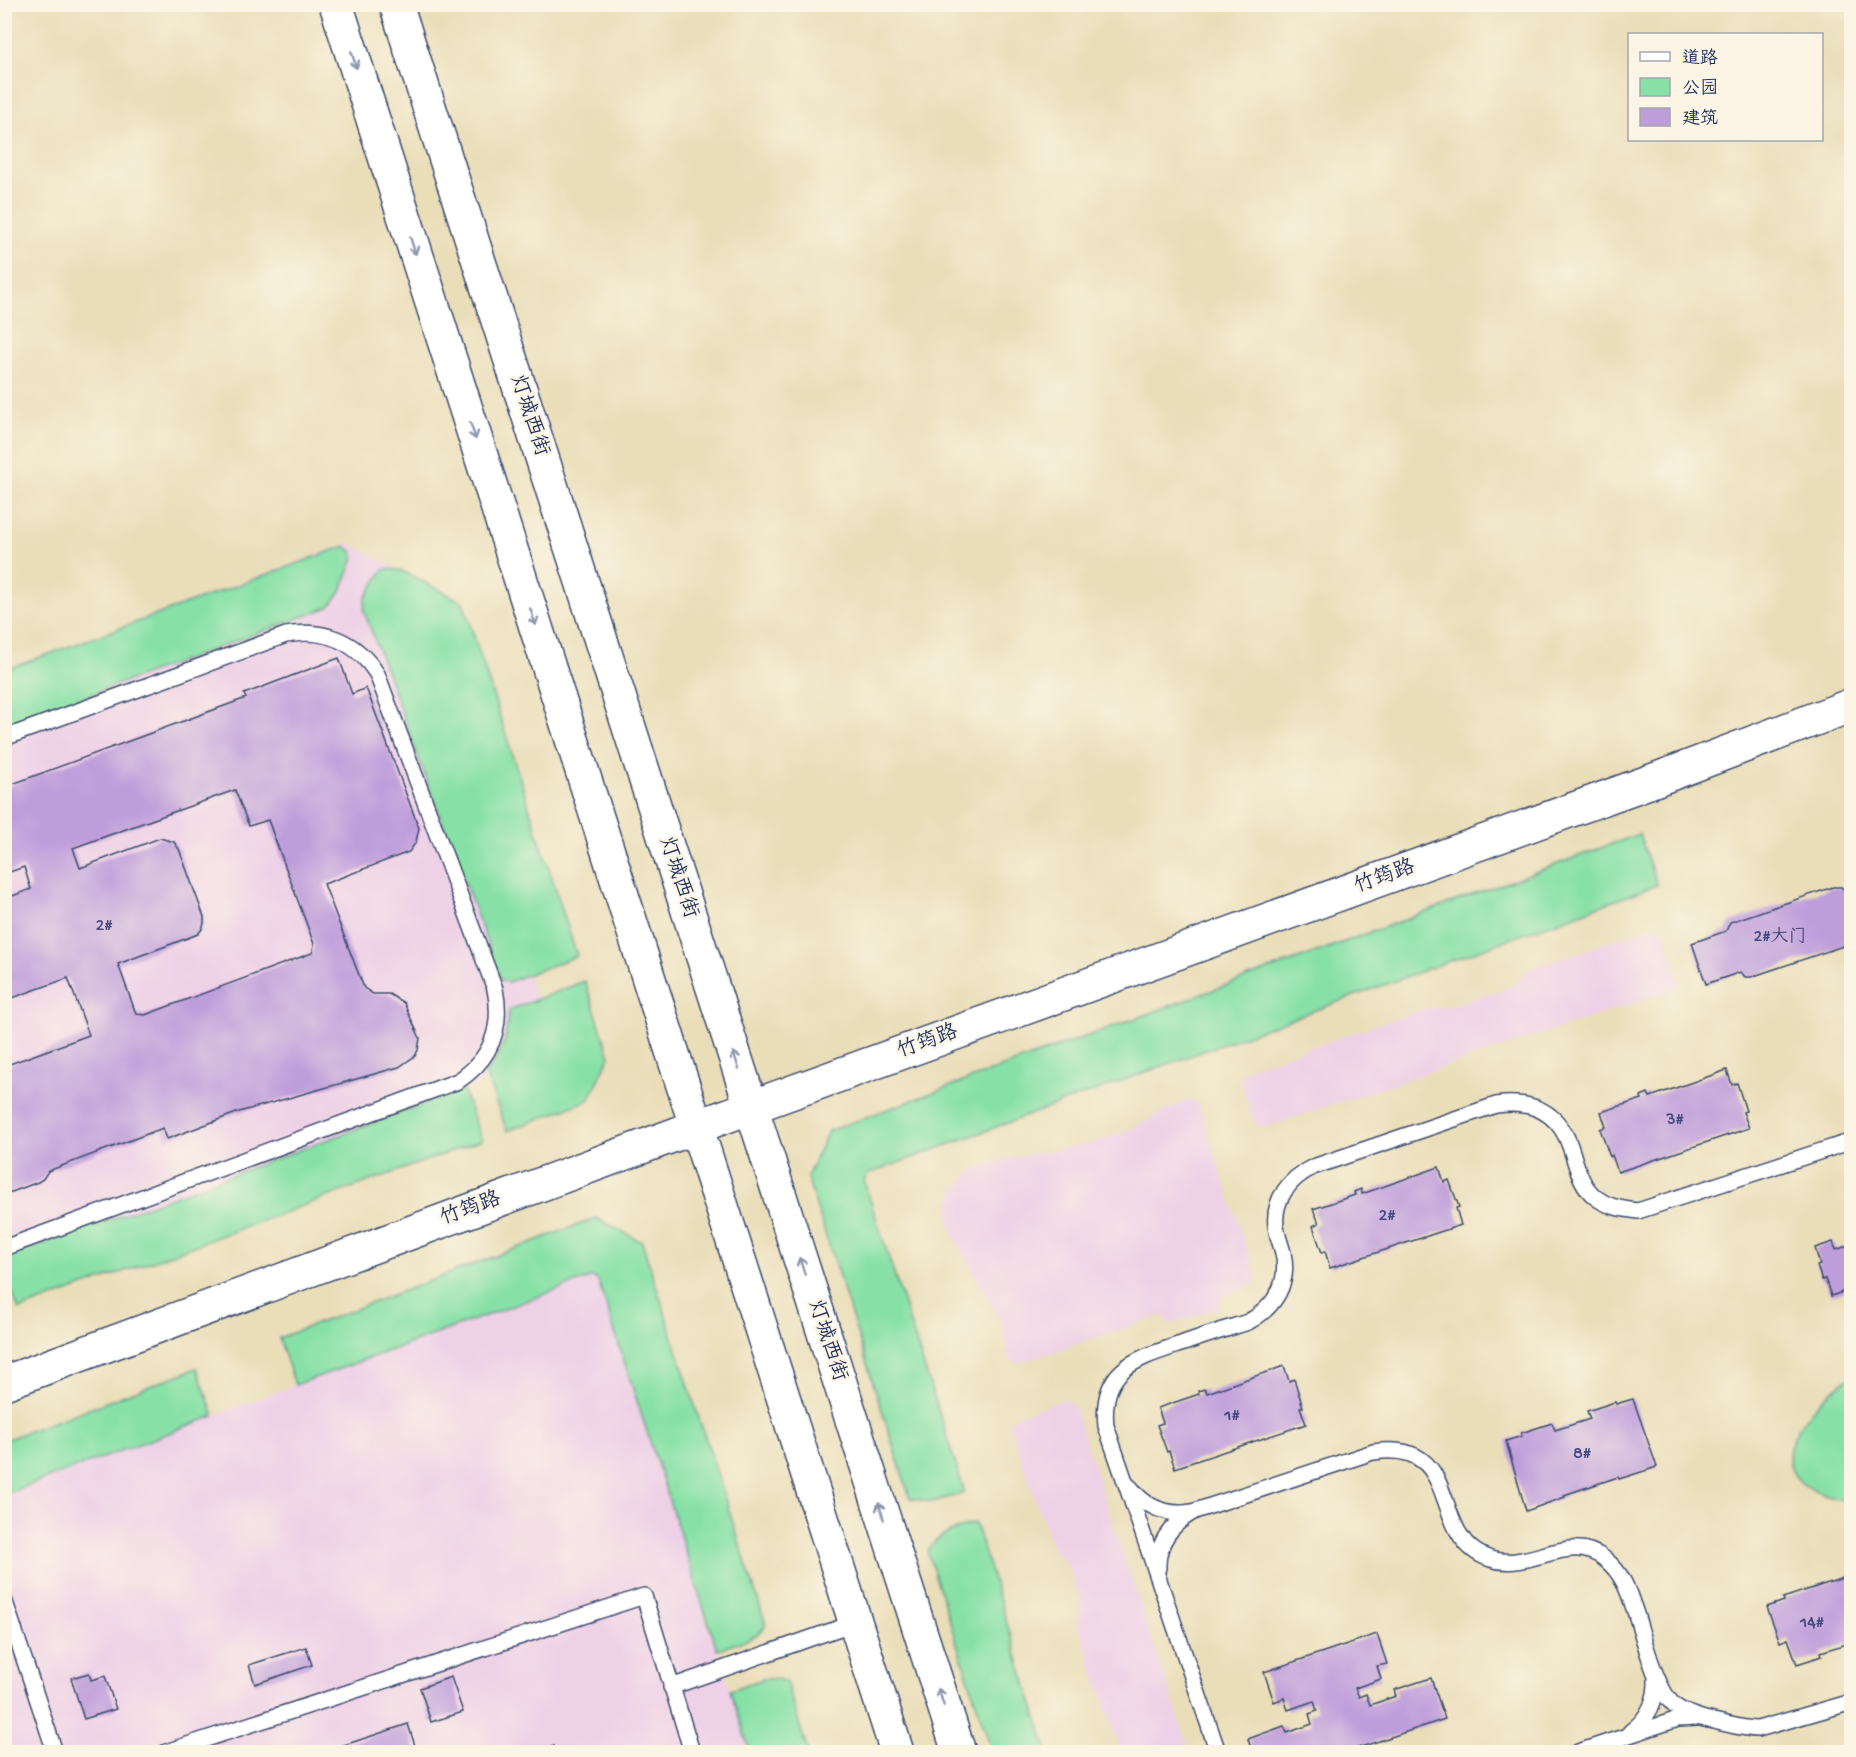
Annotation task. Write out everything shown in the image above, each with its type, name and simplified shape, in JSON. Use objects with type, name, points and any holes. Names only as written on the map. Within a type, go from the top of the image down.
[{"type":"street","points":[[336,4],[897,1752]]},
{"type":"street","name":"灯城西街","points":[[396,4],[959,1752]]},
{"type":"street","name":"竹筠路","points":[[4,1383],[696,1127],[1657,779],[1851,705]]},
{"type":"lane","points":[[4,738],[286,635],[302,632],[315,633],[341,640],[364,655],[377,674],[495,990],[498,1012],[495,1034],[485,1056],[458,1081],[4,1248]]},
{"type":"lane","points":[[1218,1752],[1124,1478],[1107,1426],[1105,1412],[1109,1391],[1117,1375],[1134,1360],[1248,1322],[1270,1307],[1282,1287],[1285,1274],[1285,1261],[1276,1227],[1278,1207],[1287,1186],[1303,1172],[1313,1167],[1496,1105],[1523,1103],[1549,1115],[1558,1124],[1569,1143],[1579,1173],[1594,1196],[1613,1207],[1638,1211],[1851,1141]]},
{"type":"lane","points":[[1124,1478],[1134,1492],[1150,1506],[1181,1514],[1373,1452],[1388,1450],[1412,1455],[1430,1469],[1437,1478],[1463,1540],[1483,1556],[1508,1563],[1568,1549],[1580,1549],[1604,1558],[1621,1576],[1627,1587],[1665,1693],[1674,1705],[1684,1712],[1746,1729],[1758,1729],[1851,1702]]},
{"type":"lane","points":[[1158,1577],[1157,1564],[1163,1541],[1176,1523],[1195,1511]]},
{"type":"lane","points":[[166,1752],[644,1596],[692,1752]]},
{"type":"lane","points":[[4,1599],[55,1752]]},
{"type":"lane","points":[[671,1687],[854,1623]]},
{"type":"lane","points":[[1617,1740],[1632,1731],[1649,1712],[1656,1690],[1656,1673]]},
{"type":"lane","points":[[1578,1752],[1678,1719],[1706,1719]]},
{"type":"shaded area","points":[[349,543],[396,568],[553,1051],[550,1058],[5,1258],[5,670]]},
{"type":"shaded area","points":[[1652,927],[1664,931],[1680,980],[1675,989],[1266,1127],[1255,1123],[1240,1080],[1246,1069],[1427,1008],[1450,1006],[1512,986],[1529,969]]},
{"type":"shaded area","points":[[1187,1100],[1193,1100],[1198,1104],[1256,1276],[1255,1283],[1220,1297],[1220,1307],[1171,1324],[1167,1322],[1164,1315],[1014,1363],[1009,1359],[1003,1327],[997,1314],[953,1235],[949,1216],[951,1198],[956,1188],[971,1172],[988,1164],[1014,1157],[1090,1144],[1129,1130]]},
{"type":"shaded area","points":[[593,1277],[598,1280],[750,1752],[5,1752],[5,1494],[295,1385]]},
{"type":"shaded area","points":[[1066,1400],[1073,1405],[1190,1752],[1121,1752],[1079,1628],[1081,1602],[1067,1565],[1053,1550],[1010,1426],[1015,1416]]},
{"type":"green space","points":[[345,546],[352,551],[354,558],[340,593],[329,607],[5,726],[5,670]]},
{"type":"green space","points":[[383,570],[400,570],[463,602],[577,956],[508,982],[501,980],[364,611],[365,599]]},
{"type":"green space","points":[[1639,834],[1657,885],[868,1174],[864,1181],[965,1493],[932,1502],[910,1498],[807,1177],[828,1131]]},
{"type":"green space","points":[[585,981],[610,1056],[589,1100],[507,1131],[485,1073],[497,1058],[505,1040],[509,1010]]},
{"type":"green space","points":[[463,1090],[482,1140],[19,1310],[5,1272],[5,1258]]},
{"type":"green space","points":[[596,1218],[642,1242],[766,1625],[756,1635],[738,1643],[717,1649],[598,1280],[592,1277],[295,1385],[279,1338]]},
{"type":"green space","points":[[197,1368],[214,1416],[5,1494],[5,1440]]},
{"type":"green space","points":[[1851,1377],[1852,1501],[1848,1501],[1817,1492],[1798,1479],[1790,1464],[1791,1446],[1799,1428],[1813,1409]]},
{"type":"green space","points":[[975,1523],[1048,1752],[992,1752],[927,1551],[942,1536]]},
{"type":"green space","points":[[763,1679],[777,1679],[786,1682],[808,1752],[750,1752],[730,1690]]},
{"type":"building","points":[[339,658],[352,694],[366,688],[419,828],[416,842],[409,852],[324,884],[364,988],[373,994],[389,994],[404,1003],[420,1038],[418,1050],[415,1056],[399,1067],[239,1112],[167,1139],[163,1128],[48,1171],[38,1182],[12,1192],[4,1192],[4,1066],[89,1035],[68,978],[4,1001],[4,899],[31,889],[24,867],[4,874],[4,787],[246,698],[244,694]],"holes":[[[235,790],[249,826],[268,820],[314,944],[312,953],[145,1015],[138,1014],[118,964],[198,934],[204,923],[204,917],[179,849],[174,842],[160,838],[80,868],[73,848]]]},
{"type":"building","points":[[1833,887],[1841,887],[1846,892],[1852,890],[1852,943],[1751,977],[1745,977],[1741,972],[1706,984],[1692,943],[1726,931],[1730,922]]},
{"type":"building","points":[[1727,1070],[1732,1085],[1737,1083],[1749,1128],[1618,1172],[1600,1129],[1606,1127],[1601,1112],[1642,1099],[1641,1096],[1648,1093],[1650,1097]]},
{"type":"building","points":[[1439,1167],[1444,1182],[1449,1180],[1459,1207],[1456,1208],[1461,1225],[1330,1268],[1313,1226],[1319,1223],[1313,1209],[1355,1195],[1354,1192],[1361,1189],[1362,1194]]},
{"type":"building","points":[[1833,1242],[1836,1250],[1852,1244],[1852,1289],[1831,1296],[1817,1266],[1820,1265],[1815,1248]]},
{"type":"building","points":[[1284,1366],[1289,1381],[1294,1379],[1306,1424],[1175,1468],[1157,1425],[1163,1423],[1158,1408],[1199,1394],[1198,1391],[1205,1389],[1207,1393]]},
{"type":"building","points":[[1633,1399],[1657,1467],[1564,1495],[1565,1497],[1526,1511],[1506,1441],[1522,1436],[1521,1433],[1552,1423],[1555,1430],[1590,1419],[1587,1411]]},
{"type":"building","points":[[1852,1575],[1852,1642],[1821,1652],[1822,1656],[1797,1664],[1788,1639],[1780,1642],[1767,1607],[1784,1601],[1783,1598]]},
{"type":"building","points":[[1377,1634],[1387,1664],[1377,1666],[1381,1679],[1355,1688],[1359,1697],[1366,1694],[1370,1705],[1396,1696],[1394,1690],[1431,1678],[1445,1719],[1346,1752],[1252,1752],[1248,1739],[1284,1726],[1287,1733],[1312,1724],[1309,1714],[1317,1711],[1314,1701],[1288,1710],[1284,1698],[1274,1702],[1264,1672]]},
{"type":"building","points":[[306,1647],[312,1665],[255,1684],[249,1665]]},
{"type":"building","points":[[89,1673],[91,1680],[105,1676],[116,1709],[84,1719],[71,1678]]},
{"type":"building","points":[[451,1677],[463,1712],[431,1722],[420,1688]]},
{"type":"building","points":[[408,1724],[417,1752],[323,1752]]},
{"type":"building","points":[[554,1746],[556,1752],[534,1752]]}]
